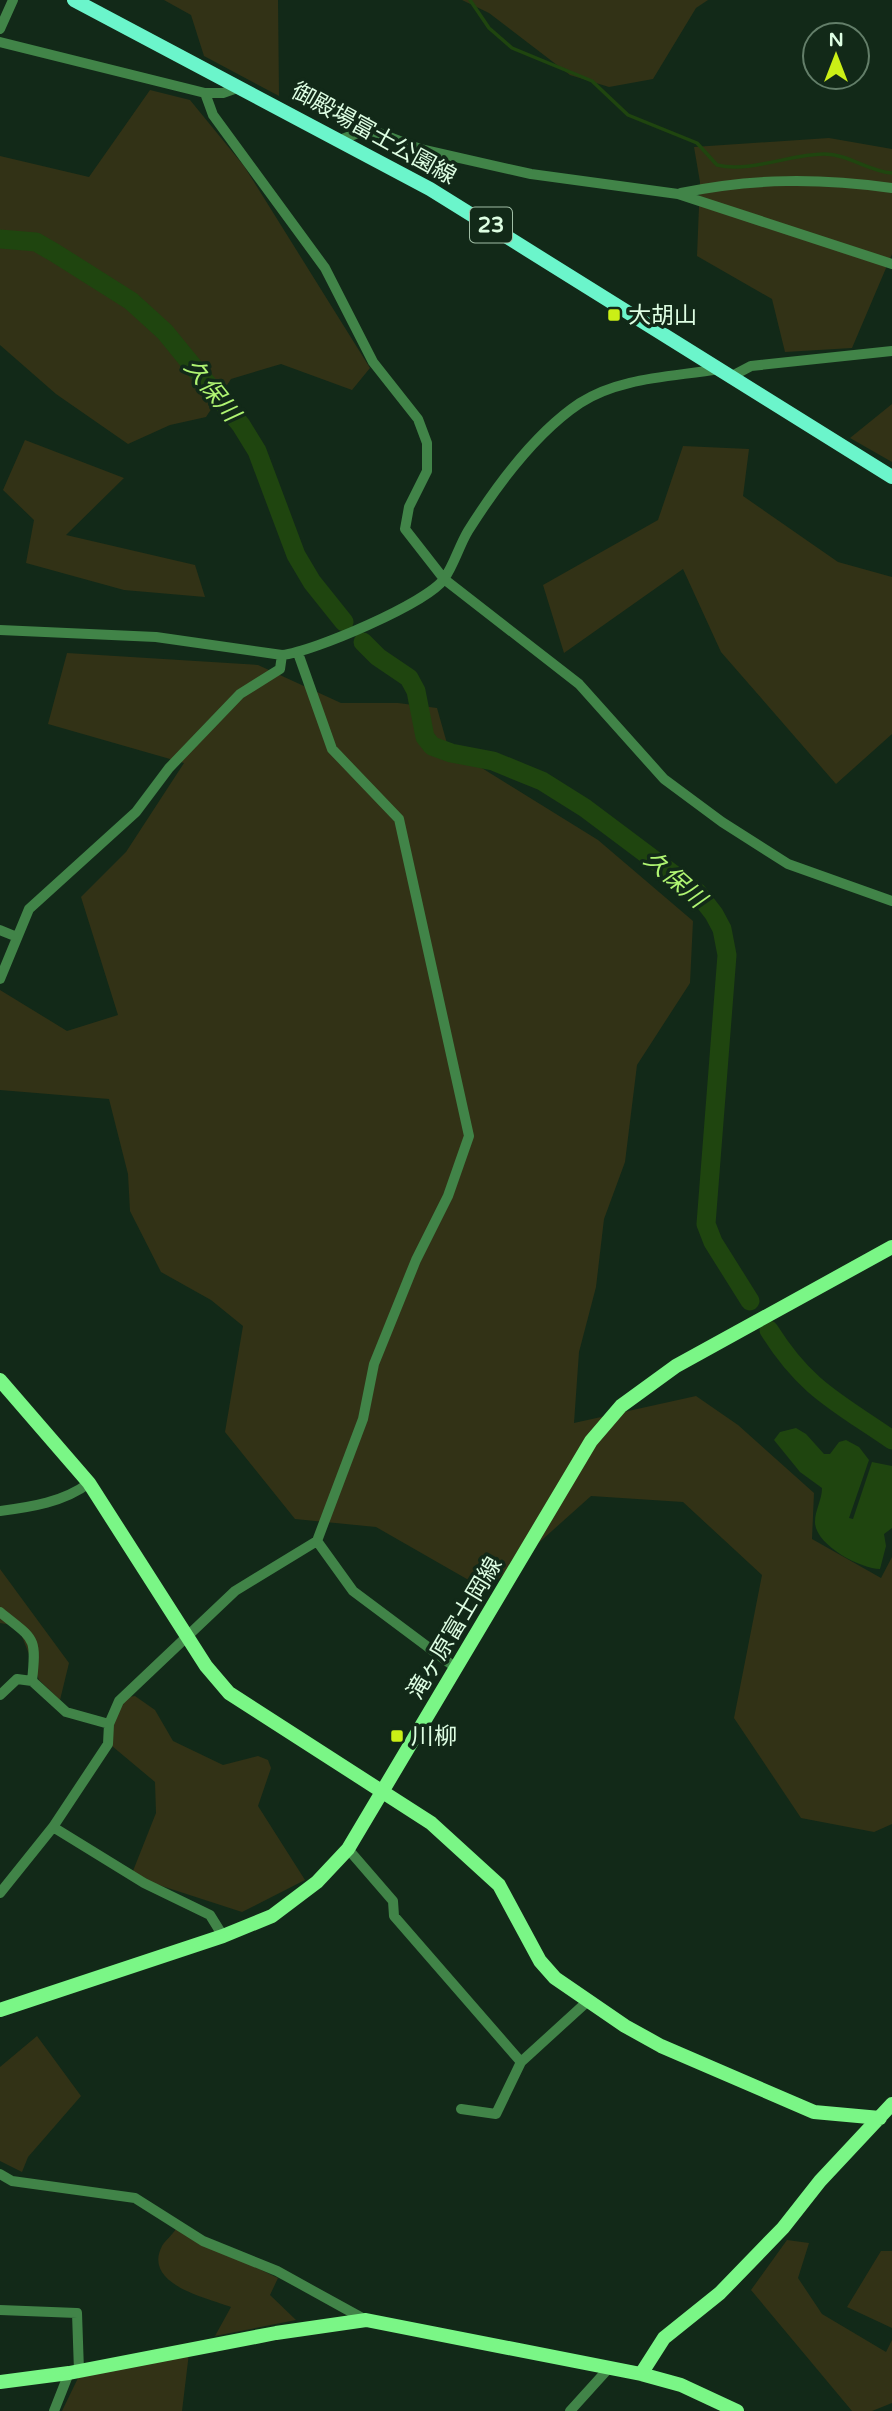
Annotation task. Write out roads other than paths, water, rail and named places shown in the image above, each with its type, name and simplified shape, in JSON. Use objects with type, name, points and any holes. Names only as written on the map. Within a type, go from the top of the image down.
[{"type":"main road","name":"御殿場富士公園線","points":[[74,0],[340,140],[498,230],[892,477]]},
{"type":"street","points":[[0,29],[13,0]]},
{"type":"street","points":[[0,41],[205,93],[223,93],[240,87]]},
{"type":"street","points":[[205,93],[213,114],[325,268],[373,362],[418,419],[426,443],[427,471],[408,507],[405,529],[444,579],[579,684],[664,779],[722,822],[788,864],[892,901]]},
{"type":"street","points":[[340,140],[363,131],[379,133],[420,149],[531,174],[678,194],[892,264]]},
{"type":"street","points":[[678,194],[738,183],[786,179],[838,180],[892,188]]},
{"type":"street","points":[[0,630],[156,637],[282,655],[298,653],[371,623],[428,593],[444,579],[469,530],[498,488],[523,456],[580,403],[622,384],[726,372],[751,366],[892,351]]},
{"type":"street","points":[[0,1893],[53,1827],[108,1744],[109,1724],[119,1701],[235,1591],[317,1541],[363,1419],[374,1364],[416,1260],[448,1196],[469,1136],[400,819],[332,749],[298,653]]},
{"type":"street","points":[[0,979],[29,909],[136,812],[169,768],[240,694],[279,668],[282,655]]},
{"type":"street","points":[[0,930],[17,937]]},
{"type":"street","name":"滝ヶ原富士岡線","points":[[0,2010],[223,1936],[272,1916],[317,1882],[348,1849],[591,1441],[621,1406],[676,1366],[892,1247]]},
{"type":"street","points":[[0,1380],[89,1483],[206,1666],[229,1693],[431,1823],[488,1872],[510,1905],[540,1961],[555,1978],[661,2046],[787,2102],[814,2112],[880,2118]]},
{"type":"street","points":[[0,1511],[28,1508],[75,1493],[89,1483]]},
{"type":"street","points":[[317,1541],[353,1591],[456,1668]]},
{"type":"street","points":[[0,1612],[29,1633],[36,1648],[32,1681]]},
{"type":"street","points":[[0,1695],[17,1679],[32,1681],[66,1712],[109,1724]]},
{"type":"street","points":[[53,1827],[138,1880],[210,1915],[223,1936]]},
{"type":"street","points":[[348,1849],[392,1900],[394,1916],[521,2062]]},
{"type":"street","points":[[461,2109],[496,2114],[521,2062],[589,2000]]},
{"type":"street","points":[[641,2374],[664,2338],[729,2284],[892,2104]]},
{"type":"street","points":[[0,2174],[12,2180],[135,2198],[204,2241],[277,2271],[366,2320],[641,2374],[681,2385],[737,2411]]},
{"type":"street","points":[[0,2310],[77,2313],[74,2372],[54,2411]]},
{"type":"street","points":[[0,2382],[74,2372],[276,2333],[366,2320]]},
{"type":"street","points":[[570,2411],[609,2368]]},
{"type":"waterway","points":[[470,0],[489,28],[512,48],[592,81],[628,115],[697,143],[717,165],[743,167],[824,154],[892,173]]},
{"type":"waterway","name":"久保川","points":[[0,239],[36,242],[131,301],[165,332],[241,425],[257,451],[296,555],[312,582],[344,622]]},
{"type":"waterway","name":"久保川","points":[[363,642],[378,657],[409,678],[416,691],[425,737],[432,746],[451,753],[493,761],[542,781],[585,808],[697,892],[714,914],[722,929],[727,955],[706,1224],[713,1242],[750,1301]]},
{"type":"waterway","name":"久保川","points":[[769,1330],[796,1367],[810,1381],[892,1440]]},
{"type":"place","name":"大胡山","points":[[614,315]]},
{"type":"place","name":"川柳","points":[[397,1736]]}]
